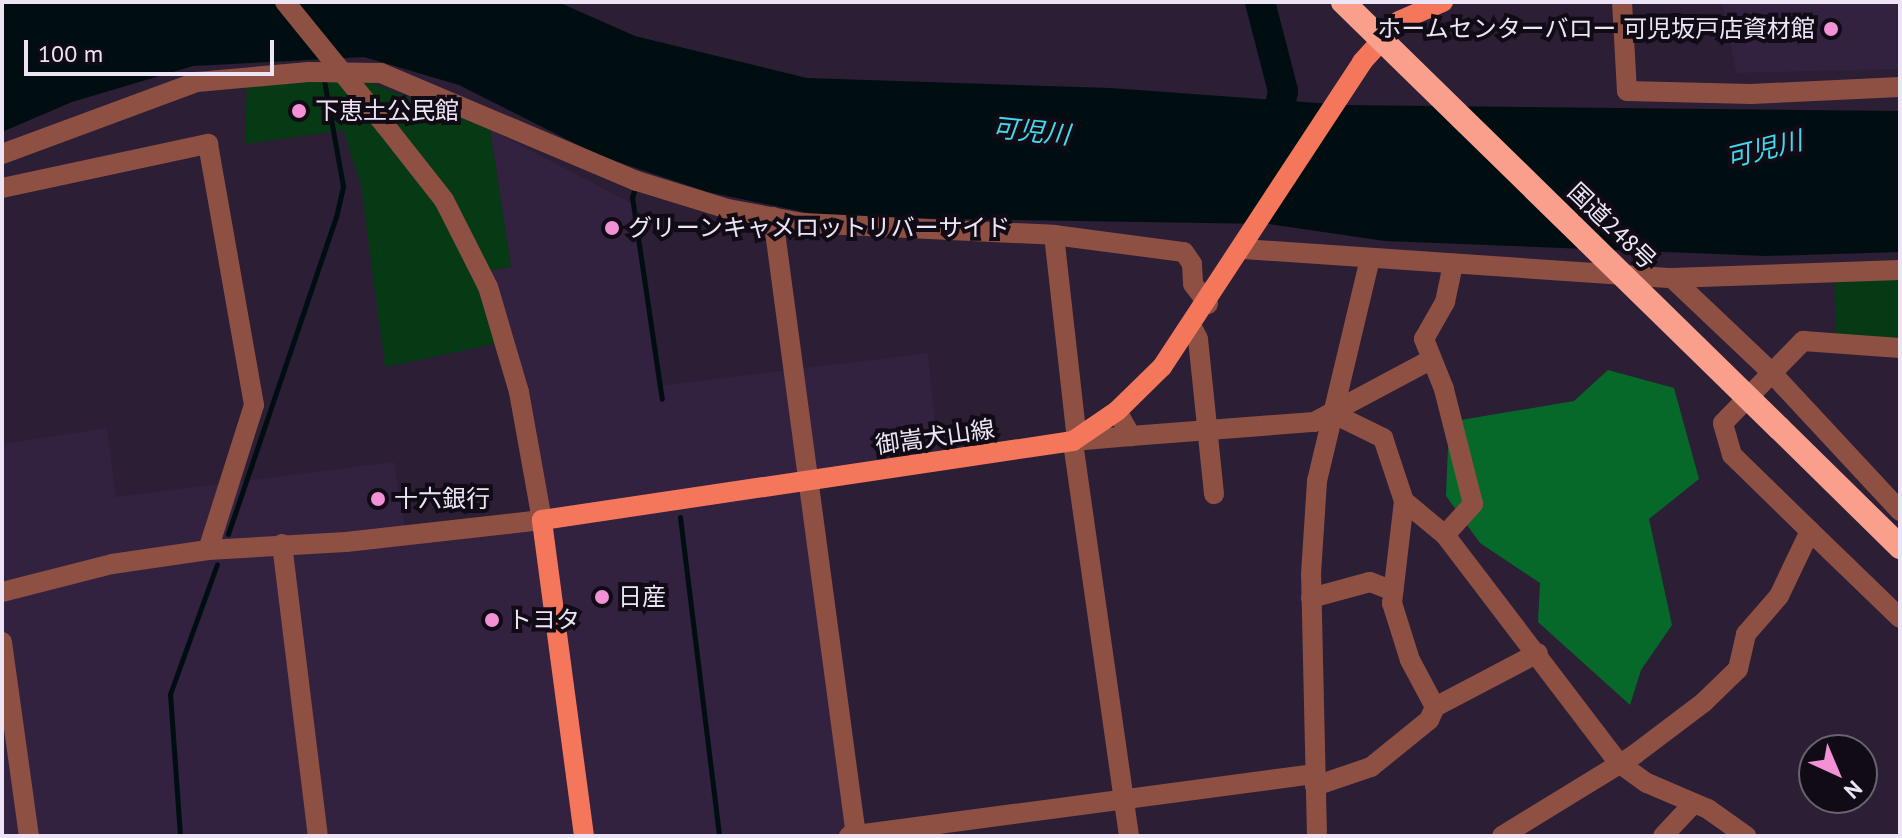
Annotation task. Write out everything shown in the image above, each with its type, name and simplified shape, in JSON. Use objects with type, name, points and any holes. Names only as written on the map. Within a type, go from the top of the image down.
[{"type":"highway","name":"国道248号","points":[[1343,2],[1900,547]]},
{"type":"highway","name":"国道248号","points":[[1842,489],[1900,556]]},
{"type":"main road","name":"御嵩犬山線","points":[[542,520],[806,478],[906,469],[1075,440],[1117,411],[1162,367],[1208,304],[1351,78],[1399,21],[1432,4]]},
{"type":"main road","points":[[542,520],[584,836]]},
{"type":"street","points":[[3,586],[112,564],[208,550],[542,520],[519,392],[488,287],[444,200],[285,2]]},
{"type":"street","points":[[1622,2],[1627,91],[1751,94],[1900,87]]},
{"type":"street","points":[[2,154],[197,82],[323,72],[381,73],[638,181],[773,217],[877,229],[1054,235],[1184,252],[1192,264],[1193,284],[1208,304]]},
{"type":"street","points":[[2,188],[208,144],[254,405],[208,550]]},
{"type":"street","points":[[773,217],[856,836]]},
{"type":"street","points":[[1054,235],[1075,440],[1129,836]]},
{"type":"street","points":[[1243,249],[1672,278],[1900,270]]},
{"type":"street","points":[[1317,836],[1311,598],[1317,481],[1370,259]]},
{"type":"street","points":[[1445,535],[1473,504],[1444,389],[1430,360],[1426,330],[1445,302],[1453,264]]},
{"type":"street","points":[[1672,278],[1771,372],[1900,511]]},
{"type":"street","points":[[1192,327],[1208,426],[1214,494]]},
{"type":"street","points":[[1900,348],[1803,341],[1723,423],[1725,439],[1732,455],[1900,618]]},
{"type":"street","points":[[1075,440],[1208,426],[1314,422],[1430,360]]},
{"type":"street","points":[[1117,411],[1131,436]]},
{"type":"street","points":[[1334,414],[1383,438],[1404,501],[1393,591],[1397,629],[1435,707]]},
{"type":"street","points":[[1404,501],[1445,535],[1619,763],[1694,803],[1746,836]]},
{"type":"street","points":[[1502,836],[1665,733],[1738,669],[1746,634],[1779,596],[1810,531]]},
{"type":"street","points":[[282,544],[318,836]]},
{"type":"street","points":[[1311,598],[1370,582],[1393,591]]},
{"type":"street","points":[[2,642],[29,836]]},
{"type":"street","points":[[849,836],[1315,780],[1382,761],[1429,720],[1435,707],[1538,653]]},
{"type":"street","points":[[1663,836],[1694,803]]},
{"type":"shaded area","name":"ホームセンターバロー 可児坂戸店資材館","points":[[1722,2],[1900,2],[1900,69],[1736,73]]},
{"type":"shaded area","points":[[490,129],[633,204],[657,386],[928,353],[939,463],[807,478],[856,836],[2,836],[2,444],[107,428],[116,497],[394,462],[406,535],[541,520],[481,272],[511,266]]},
{"type":"green space","points":[[340,71],[490,129],[511,267],[481,272],[504,342],[385,367],[361,185],[343,130],[245,144],[247,77]]},
{"type":"green space","points":[[1900,270],[1900,348],[1836,345],[1834,272]]},
{"type":"green space","points":[[1608,370],[1674,388],[1699,479],[1649,519],[1672,625],[1641,670],[1630,705],[1538,622],[1540,583],[1480,543],[1446,496],[1449,422],[1574,401]]},
{"type":"water","name":"可児川","points":[[2,2],[558,2],[635,36],[807,78],[1110,88],[1344,105],[1900,111],[1900,252],[1767,256],[1385,241],[1269,224],[828,217],[708,192],[600,156],[459,85],[364,57],[193,66],[72,102],[2,132]]},
{"type":"waterway","points":[[1260,2],[1283,91],[1273,141]]},
{"type":"waterway","points":[[228,534],[336,217],[343,186],[323,75]]},
{"type":"waterway","points":[[636,185],[632,197],[662,399]]},
{"type":"waterway","points":[[680,517],[719,836]]},
{"type":"waterway","points":[[180,836],[170,694],[217,564]]},
{"type":"place","name":"ホームセンターバロー 可児坂戸店資材館","points":[[1831,29]]},
{"type":"place","name":"下恵土公民館","points":[[299,111]]},
{"type":"place","name":"グリーンキャメロットリバーサイド","points":[[612,228]]},
{"type":"place","name":"十六銀行","points":[[378,499]]},
{"type":"place","name":"日産","points":[[602,597]]},
{"type":"place","name":"トヨタ","points":[[492,620]]}]
